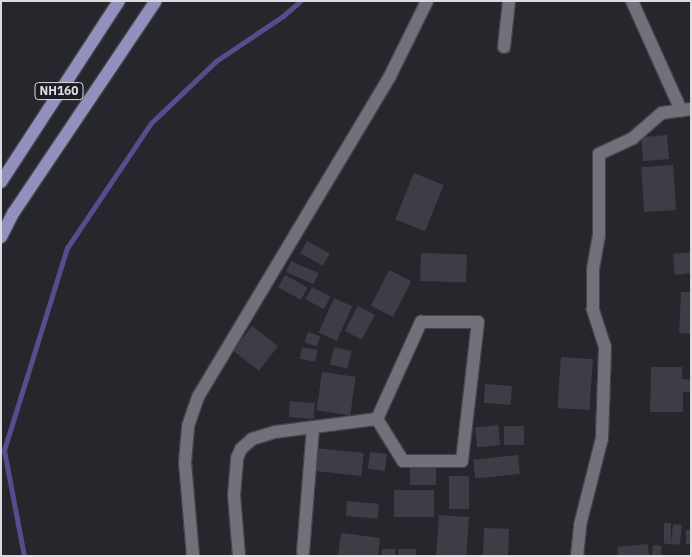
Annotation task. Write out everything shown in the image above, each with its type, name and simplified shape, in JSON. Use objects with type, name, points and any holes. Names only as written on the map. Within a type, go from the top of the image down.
[{"type":"main road","name":"NH160","points":[[1,182],[119,1]]},
{"type":"main road","points":[[1,237],[14,212],[156,1]]},
{"type":"street","points":[[193,556],[184,462],[188,426],[198,397],[390,76],[427,1]]},
{"type":"street","points":[[504,47],[509,1]]},
{"type":"street","points":[[577,556],[580,525],[602,438],[605,348],[594,309],[594,269],[599,236],[599,154],[633,138],[662,112],[686,109],[632,1]]},
{"type":"street","points":[[421,322],[478,322],[462,461],[402,461],[377,418],[421,322]]},
{"type":"street","points":[[239,556],[234,495],[237,458],[241,449],[252,439],[275,432],[377,418]]},
{"type":"street","points":[[303,552],[313,427]]},
{"type":"building","points":[[667,135],[669,159],[643,161],[641,137]]},
{"type":"building","points":[[673,165],[676,210],[644,212],[641,167]]},
{"type":"building","points":[[414,173],[444,185],[425,231],[395,219]]},
{"type":"building","points":[[307,241],[330,254],[323,266],[300,253]]},
{"type":"building","points":[[691,252],[691,273],[675,275],[673,254]]},
{"type":"building","points":[[421,253],[467,255],[466,283],[420,281]]},
{"type":"building","points":[[291,261],[318,273],[314,284],[286,272]]},
{"type":"building","points":[[389,270],[411,281],[393,317],[371,306]]},
{"type":"building","points":[[285,275],[308,288],[301,300],[278,287]]},
{"type":"building","points":[[312,287],[331,297],[324,309],[305,299]]},
{"type":"building","points":[[681,292],[691,292],[691,334],[679,333]]},
{"type":"building","points":[[334,298],[352,306],[337,341],[319,333]]},
{"type":"building","points":[[358,306],[375,315],[362,340],[345,331]]},
{"type":"building","points":[[252,326],[278,346],[259,371],[233,350]]},
{"type":"building","points":[[308,332],[320,336],[317,346],[305,342]]},
{"type":"building","points":[[302,347],[318,350],[315,362],[300,359]]},
{"type":"building","points":[[334,347],[352,351],[347,369],[330,365]]},
{"type":"building","points":[[561,357],[593,359],[589,410],[557,408]]},
{"type":"building","points":[[651,367],[682,367],[682,379],[691,380],[691,392],[683,392],[683,412],[650,412]]},
{"type":"building","points":[[322,372],[356,377],[350,415],[317,411]]},
{"type":"building","points":[[485,384],[512,386],[511,405],[484,403]]},
{"type":"building","points":[[290,401],[315,403],[314,419],[289,417]]},
{"type":"building","points":[[498,425],[500,445],[477,447],[475,427]]},
{"type":"building","points":[[504,426],[524,426],[524,445],[504,445]]},
{"type":"building","points":[[316,448],[364,453],[361,476],[314,471]]},
{"type":"building","points":[[370,452],[387,454],[385,471],[368,469]]},
{"type":"building","points":[[518,455],[520,474],[475,479],[473,460]]},
{"type":"building","points":[[410,468],[436,468],[436,485],[410,485]]},
{"type":"building","points":[[449,476],[469,476],[469,509],[449,509]]},
{"type":"building","points":[[394,490],[434,490],[434,517],[394,517]]},
{"type":"building","points":[[347,501],[379,504],[378,519],[346,516]]},
{"type":"building","points":[[439,515],[469,517],[466,556],[436,556]]},
{"type":"building","points":[[664,523],[671,523],[671,544],[664,544]]},
{"type":"building","points":[[673,524],[682,525],[680,545],[671,544]]},
{"type":"building","points":[[484,528],[509,529],[508,556],[483,556]]},
{"type":"building","points":[[686,530],[691,530],[691,544],[686,544]]},
{"type":"building","points":[[341,533],[380,538],[378,556],[338,556]]},
{"type":"building","points":[[648,544],[649,556],[618,556],[617,547]]},
{"type":"building","points":[[653,545],[662,546],[661,554],[668,556],[652,556]]},
{"type":"building","points":[[382,549],[395,549],[395,556],[382,556]]},
{"type":"building","points":[[398,549],[416,549],[416,556],[398,556]]},
{"type":"waterway","points":[[24,556],[4,450],[67,248],[151,123],[216,61],[283,16],[300,1]]}]
